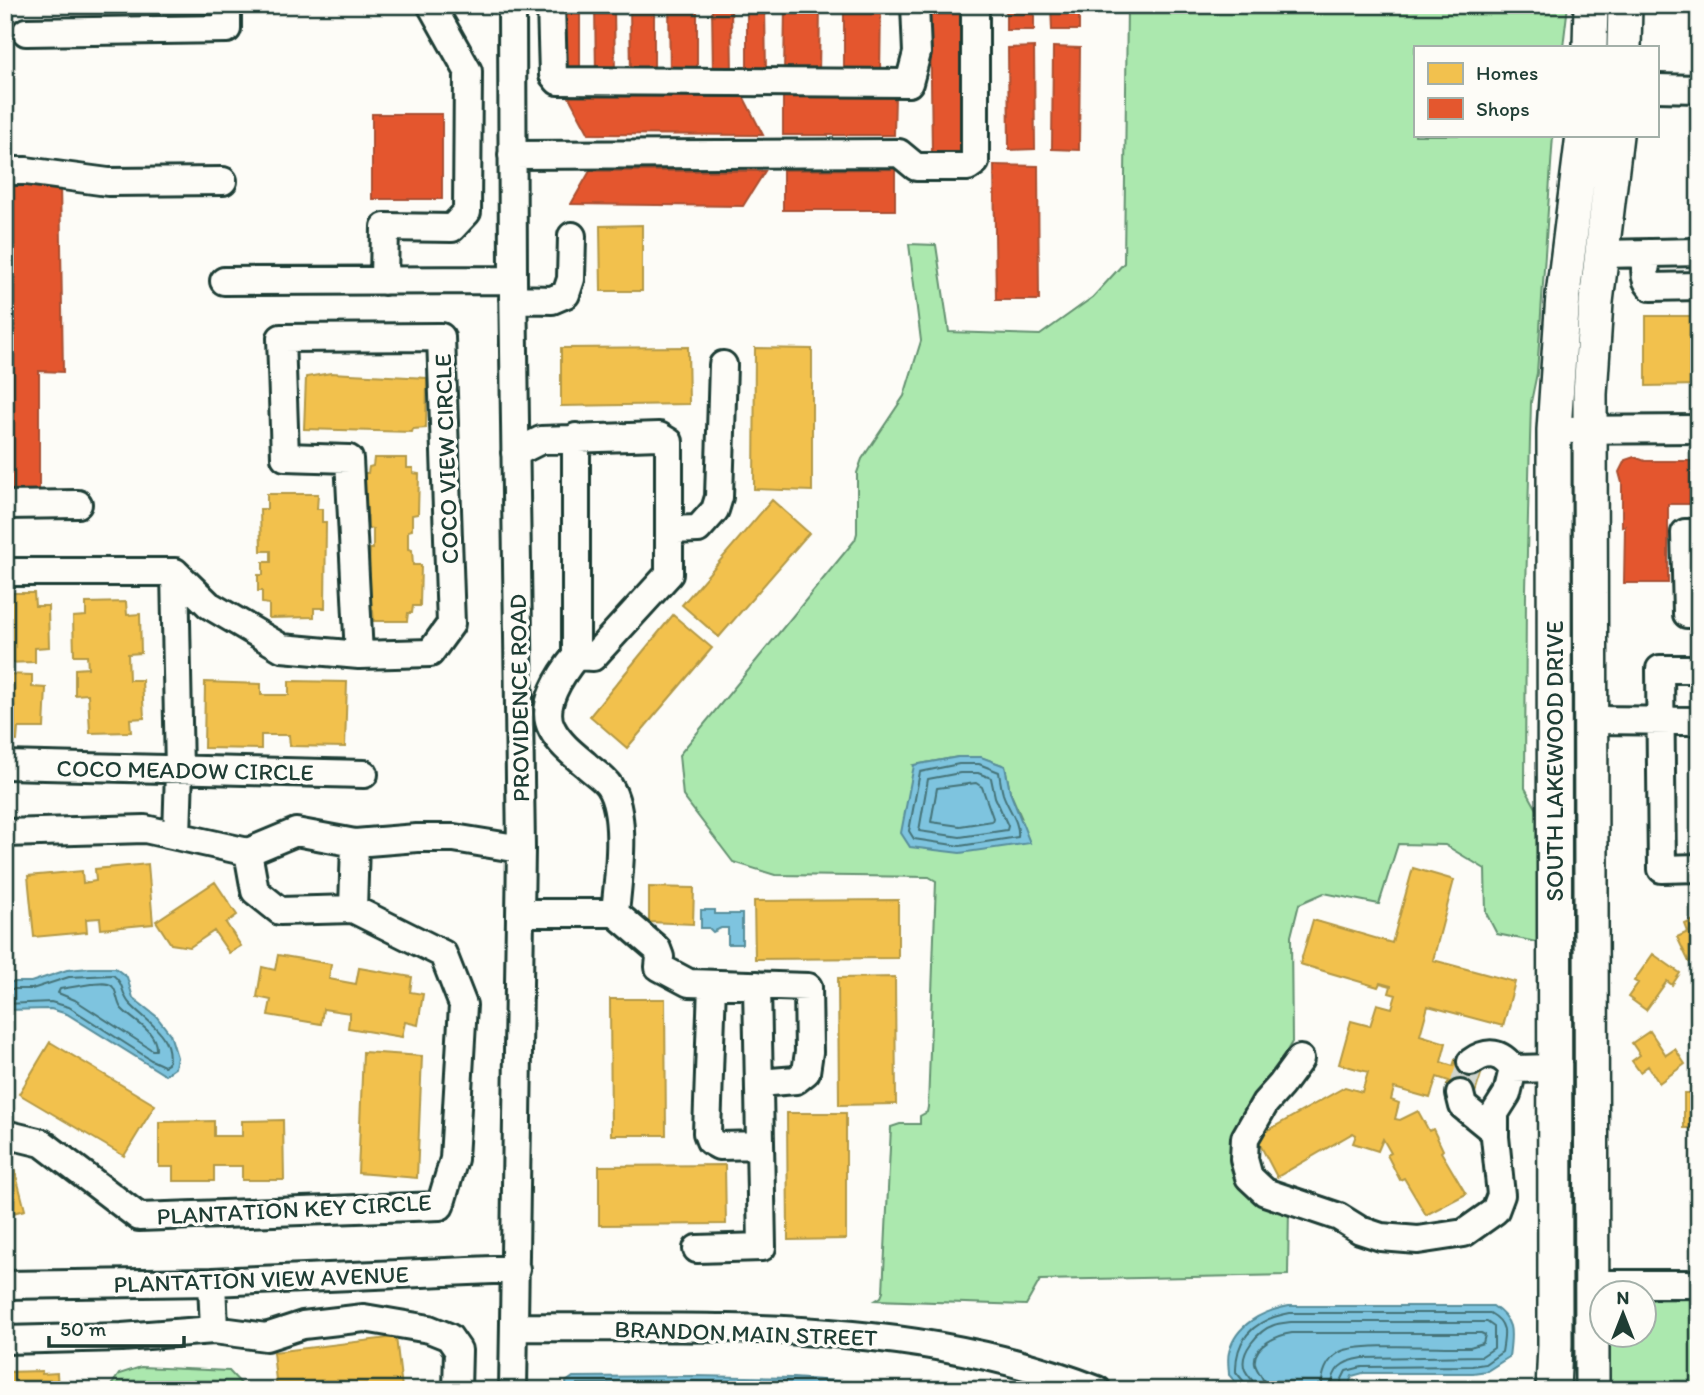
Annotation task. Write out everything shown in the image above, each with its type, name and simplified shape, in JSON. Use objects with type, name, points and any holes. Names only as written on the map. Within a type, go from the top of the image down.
[{"type":"main road","points":[[1590,46],[1591,5]]},
{"type":"main road","points":[[1624,46],[1625,5]]},
{"type":"main road","name":"SOUTH LAKEWOOD DRIVE","points":[[1553,1390],[1554,430],[1563,295],[1583,136]]},
{"type":"main road","name":"SOUTH LAKEWOOD DRIVE","points":[[1592,1280],[1590,430],[1596,302],[1616,136]]},
{"type":"main road","name":"SOUTH LAKEWOOD DRIVE","points":[[1592,1350],[1592,1390]]},
{"type":"street","points":[[26,32],[227,29],[227,5]]},
{"type":"street","points":[[384,281],[385,227],[452,228],[467,212],[468,71],[431,5]]},
{"type":"street","name":"PROVIDENCE ROAD","points":[[512,5],[513,289],[522,849],[513,1390]]},
{"type":"street","points":[[551,5],[553,75],[558,81],[896,83],[909,83],[917,53],[915,5]]},
{"type":"street","points":[[512,155],[898,152],[916,167],[968,167],[975,162],[975,5]]},
{"type":"street","points":[[1658,88],[1699,89]]},
{"type":"street","points":[[5,171],[26,171],[108,182],[223,181]]},
{"type":"street","points":[[224,281],[384,281],[513,289],[552,300],[566,294],[571,279],[572,236]]},
{"type":"street","points":[[1603,254],[1699,252]]},
{"type":"street","points":[[1650,253],[1645,272],[1646,281],[1651,287],[1699,286]]},
{"type":"street","name":"COCO VIEW CIRCLE","points":[[441,337],[451,624],[430,653],[359,655],[349,458],[285,457],[281,338],[441,337]]},
{"type":"street","points":[[670,530],[698,529],[715,510],[720,485],[723,365]]},
{"type":"street","points":[[1554,430],[1699,429]]},
{"type":"street","points":[[515,453],[541,440],[576,437],[659,436],[669,442],[669,574],[593,657],[576,656]]},
{"type":"street","points":[[576,437],[576,656],[557,679],[549,709],[551,727],[569,751],[609,786],[620,820],[615,914]]},
{"type":"street","points":[[5,505],[78,505]]},
{"type":"street","points":[[1699,533],[1685,533],[1693,578],[1687,614],[1699,614]]},
{"type":"street","points":[[5,572],[175,572],[209,605],[282,648],[359,655]]},
{"type":"street","points":[[175,572],[179,771],[177,836]]},
{"type":"street","points":[[1699,669],[1660,670],[1662,869],[1699,868]]},
{"type":"street","points":[[1591,720],[1699,721]]},
{"type":"street","name":"COCO MEADOW CIRCLE","points":[[5,765],[364,775]]},
{"type":"street","points":[[5,833],[145,829],[248,852],[296,831],[355,843],[454,838],[522,849]]},
{"type":"street","points":[[248,852],[255,891],[280,911],[353,909],[355,843]]},
{"type":"street","name":"PLANTATION KEY CIRCLE","points":[[5,1134],[42,1143],[139,1217],[440,1206],[454,1159],[463,1005],[443,954],[353,909]]},
{"type":"street","points":[[521,912],[615,914],[657,949],[659,967],[689,983],[808,987],[809,1052],[806,1072],[796,1080],[759,1083]]},
{"type":"street","points":[[712,984],[707,1133],[710,1142],[719,1146],[760,1145]]},
{"type":"street","points":[[696,1250],[762,1247],[757,985]]},
{"type":"street","points":[[1300,1059],[1265,1103],[1245,1138],[1244,1158],[1249,1177],[1265,1192],[1339,1217],[1360,1230],[1381,1237],[1418,1240],[1464,1233],[1495,1211],[1501,1195],[1495,1113],[1507,1094],[1513,1069],[1506,1058],[1491,1054],[1481,1055],[1471,1062]]},
{"type":"street","points":[[1513,1069],[1554,1068]]},
{"type":"street","points":[[1460,1094],[1463,1106],[1495,1132]]},
{"type":"street","name":"PLANTATION VIEW AVENUE","points":[[5,1285],[212,1282],[516,1269]]},
{"type":"street","points":[[212,1282],[214,1330]]},
{"type":"street","points":[[1658,1284],[1699,1284]]},
{"type":"street","points":[[5,1339],[122,1337],[214,1330],[266,1337],[303,1325],[365,1318],[429,1329],[449,1337],[458,1350],[457,1390]]},
{"type":"street","name":"BRANDON MAIN STREET","points":[[515,1328],[813,1330],[885,1337],[957,1349],[1019,1364],[1097,1390]]},
{"type":"green space","points":[[1127,5],[1568,5],[1563,46],[1414,46],[1414,136],[1553,136],[1537,373],[1531,402],[1526,590],[1525,788],[1540,815],[1541,943],[1497,934],[1486,913],[1485,869],[1445,845],[1398,844],[1379,904],[1324,893],[1299,904],[1291,936],[1292,1042],[1253,1109],[1247,1180],[1289,1206],[1288,1275],[1040,1280],[1026,1305],[876,1300],[883,1292],[891,1127],[920,1124],[920,1116],[927,1112],[928,1107],[936,881],[929,877],[775,875],[733,862],[683,796],[679,755],[855,540],[857,473],[862,459],[904,396],[921,341],[909,244],[936,245],[949,332],[1040,335],[1093,297],[1124,263]],"holes":[[[958,757],[980,757],[1005,766],[1010,792],[1021,817],[914,765]]]},
{"type":"green space","points":[[1699,1299],[1699,1390],[1605,1390],[1605,1350],[1658,1350],[1658,1300]]},
{"type":"green space","points":[[141,1367],[229,1371],[247,1390],[108,1390],[119,1374]]},
{"type":"water","points":[[958,757],[981,757],[1005,766],[1010,792],[1030,843],[960,853],[910,847],[901,833],[914,765]]},
{"type":"water","points":[[701,910],[715,910],[715,914],[742,914],[742,944],[728,944],[728,928],[713,932],[709,928],[701,928]]},
{"type":"water","points":[[115,968],[127,977],[133,998],[156,1016],[170,1034],[177,1057],[175,1068],[165,1075],[67,1014],[51,1009],[5,1010],[5,982],[31,982],[67,970]]},
{"type":"water","points":[[1289,1306],[1493,1306],[1509,1322],[1509,1357],[1487,1371],[1473,1373],[1363,1373],[1352,1376],[1348,1387],[1468,1387],[1494,1390],[1242,1390],[1229,1375],[1228,1355],[1233,1342],[1244,1326],[1252,1320]]},
{"type":"water","points":[[573,1377],[793,1378],[909,1386],[913,1390],[567,1390],[566,1382]]},
{"type":"building: Homes","points":[[642,225],[642,291],[601,291],[600,226]]},
{"type":"building: Homes","points":[[1646,316],[1699,316],[1699,385],[1646,386]]},
{"type":"building: Homes","points":[[688,347],[689,404],[561,406],[561,348]]},
{"type":"building: Homes","points":[[755,348],[812,349],[812,491],[754,489]]},
{"type":"building: Homes","points":[[331,373],[427,378],[426,428],[413,429],[412,432],[304,429],[306,377]]},
{"type":"building: Homes","points":[[374,458],[407,458],[407,468],[413,468],[413,473],[419,474],[418,514],[412,515],[412,530],[408,531],[408,549],[412,550],[413,565],[421,565],[420,606],[413,606],[407,621],[374,621],[373,611],[369,610],[361,564],[369,564],[370,549],[373,549],[373,529],[368,528],[368,516],[364,515],[360,473],[368,473]]},
{"type":"building: Homes","points":[[267,494],[318,494],[317,509],[322,509],[322,522],[326,522],[325,608],[314,608],[314,617],[269,618],[269,604],[262,603],[262,591],[258,591],[258,575],[263,575],[263,562],[271,562],[271,551],[261,551],[260,509],[267,509]]},
{"type":"building: Homes","points":[[772,500],[809,533],[719,637],[682,605]]},
{"type":"building: Homes","points":[[5,593],[34,593],[35,606],[48,606],[49,647],[35,648],[35,662],[5,663]]},
{"type":"building: Homes","points":[[126,602],[127,615],[140,614],[141,653],[128,654],[129,680],[142,680],[144,718],[130,719],[131,732],[90,733],[88,694],[75,695],[75,669],[88,668],[87,655],[74,655],[73,617],[86,616],[86,603]]},
{"type":"building: Homes","points":[[673,615],[712,648],[627,748],[590,716]]},
{"type":"building: Homes","points":[[5,674],[32,675],[32,687],[46,688],[44,728],[18,728],[17,741],[5,740]]},
{"type":"building: Homes","points":[[289,681],[347,682],[345,747],[290,746],[289,735],[261,735],[261,749],[204,748],[205,682],[261,684],[261,695],[289,695]]},
{"type":"building: Homes","points":[[148,864],[153,924],[101,929],[100,918],[86,919],[87,932],[34,937],[28,876],[82,871],[83,883],[96,881],[95,869]]},
{"type":"building: Homes","points":[[1413,868],[1454,880],[1433,960],[1515,982],[1503,1026],[1428,1006],[1420,1035],[1446,1043],[1441,1062],[1453,1066],[1455,1060],[1483,1068],[1475,1093],[1447,1085],[1449,1081],[1437,1077],[1430,1098],[1394,1088],[1391,1100],[1399,1103],[1395,1119],[1400,1120],[1418,1111],[1429,1131],[1433,1129],[1443,1150],[1441,1152],[1466,1194],[1426,1215],[1404,1178],[1400,1180],[1387,1155],[1391,1153],[1383,1139],[1378,1151],[1353,1143],[1356,1135],[1353,1133],[1277,1177],[1256,1137],[1345,1087],[1362,1092],[1368,1072],[1339,1064],[1351,1021],[1370,1026],[1377,1004],[1392,1008],[1396,995],[1389,993],[1391,986],[1380,983],[1378,987],[1300,964],[1313,920],[1392,943]]},
{"type":"building: Homes","points":[[5,870],[10,870],[5,928]]},
{"type":"building: Homes","points":[[215,882],[237,915],[226,923],[241,946],[229,953],[214,931],[190,947],[171,944],[156,921]]},
{"type":"building: Homes","points":[[649,887],[694,888],[693,924],[649,922]]},
{"type":"building: Homes","points":[[898,900],[898,958],[755,959],[754,901]]},
{"type":"building: Homes","points":[[1698,918],[1699,957],[1689,962],[1677,937],[1688,932],[1685,924]]},
{"type":"building: Homes","points":[[1653,954],[1680,973],[1672,985],[1667,981],[1646,1010],[1628,997],[1638,983],[1634,981]]},
{"type":"building: Homes","points":[[278,955],[331,964],[329,979],[356,984],[359,968],[412,977],[410,992],[423,994],[418,1025],[405,1022],[402,1037],[348,1028],[350,1013],[323,1009],[321,1024],[268,1015],[271,1000],[257,997],[262,967],[275,970]]},
{"type":"building: Homes","points":[[895,977],[896,1104],[839,1105],[838,978]]},
{"type":"building: Homes","points":[[610,999],[665,999],[666,1135],[611,1135]]},
{"type":"building: Homes","points":[[1650,1031],[1666,1055],[1675,1049],[1685,1064],[1659,1083],[1648,1066],[1640,1072],[1632,1061],[1640,1055],[1632,1043]]},
{"type":"building: Homes","points":[[50,1042],[155,1105],[124,1156],[19,1094]]},
{"type":"building: Homes","points":[[363,1052],[422,1056],[417,1178],[358,1173]]},
{"type":"building: Homes","points":[[1684,1093],[1699,1093],[1699,1140],[1696,1140],[1696,1128],[1684,1128]]},
{"type":"building: Homes","points":[[787,1113],[846,1113],[846,1239],[788,1240]]},
{"type":"building: Homes","points":[[283,1120],[284,1180],[242,1180],[242,1166],[214,1166],[214,1181],[173,1181],[173,1167],[159,1167],[159,1122],[214,1121],[214,1136],[242,1136],[242,1121]]},
{"type":"building: Homes","points":[[10,1152],[25,1210],[5,1215],[5,1153]]},
{"type":"building: Homes","points":[[725,1165],[726,1224],[599,1225],[599,1166]]},
{"type":"building: Homes","points":[[396,1337],[402,1388],[277,1390],[273,1352]]},
{"type":"building: Homes","points":[[42,1371],[42,1374],[57,1373],[58,1390],[5,1390],[5,1372]]},
{"type":"building: Shops","points":[[69,5],[211,5],[211,10],[69,9]]},
{"type":"building: Shops","points":[[560,5],[580,5],[580,75],[561,76]]},
{"type":"building: Shops","points":[[595,5],[614,5],[615,75],[596,76]]},
{"type":"building: Shops","points":[[630,5],[654,5],[654,75],[631,76]]},
{"type":"building: Shops","points":[[669,5],[697,5],[697,75],[670,75]]},
{"type":"building: Shops","points":[[712,5],[731,5],[732,74],[713,75]]},
{"type":"building: Shops","points":[[747,5],[765,5],[766,74],[747,74]]},
{"type":"building: Shops","points":[[785,5],[820,5],[819,76],[784,75]]},
{"type":"building: Shops","points":[[844,5],[881,5],[880,76],[844,76]]},
{"type":"building: Shops","points":[[930,5],[968,5],[969,154],[932,154]]},
{"type":"building: Shops","points":[[1006,5],[1034,5],[1034,30],[1006,30]]},
{"type":"building: Shops","points":[[1051,5],[1079,5],[1079,30],[1052,30]]},
{"type":"building: Shops","points":[[1034,47],[1035,149],[1009,150],[1008,48]]},
{"type":"building: Shops","points":[[1053,47],[1080,48],[1079,150],[1052,149]]},
{"type":"building: Shops","points":[[783,95],[895,96],[894,135],[783,135]]},
{"type":"building: Shops","points":[[743,96],[763,135],[589,134],[569,97]]},
{"type":"building: Shops","points":[[372,114],[442,114],[442,199],[372,199]]},
{"type":"building: Shops","points":[[994,165],[1038,166],[1039,300],[996,300]]},
{"type":"building: Shops","points":[[895,169],[895,210],[783,210],[783,170]]},
{"type":"building: Shops","points":[[590,171],[765,171],[743,206],[571,204]]},
{"type":"building: Shops","points":[[5,181],[60,181],[63,372],[39,371],[39,492],[5,492]]},
{"type":"building: Shops","points":[[1634,457],[1645,461],[1699,461],[1699,504],[1668,504],[1668,583],[1624,583],[1625,526],[1622,527],[1622,483],[1619,472],[1625,460]]},
{"type":"tunnel","points":[[1460,1094],[1471,1062]]}]
